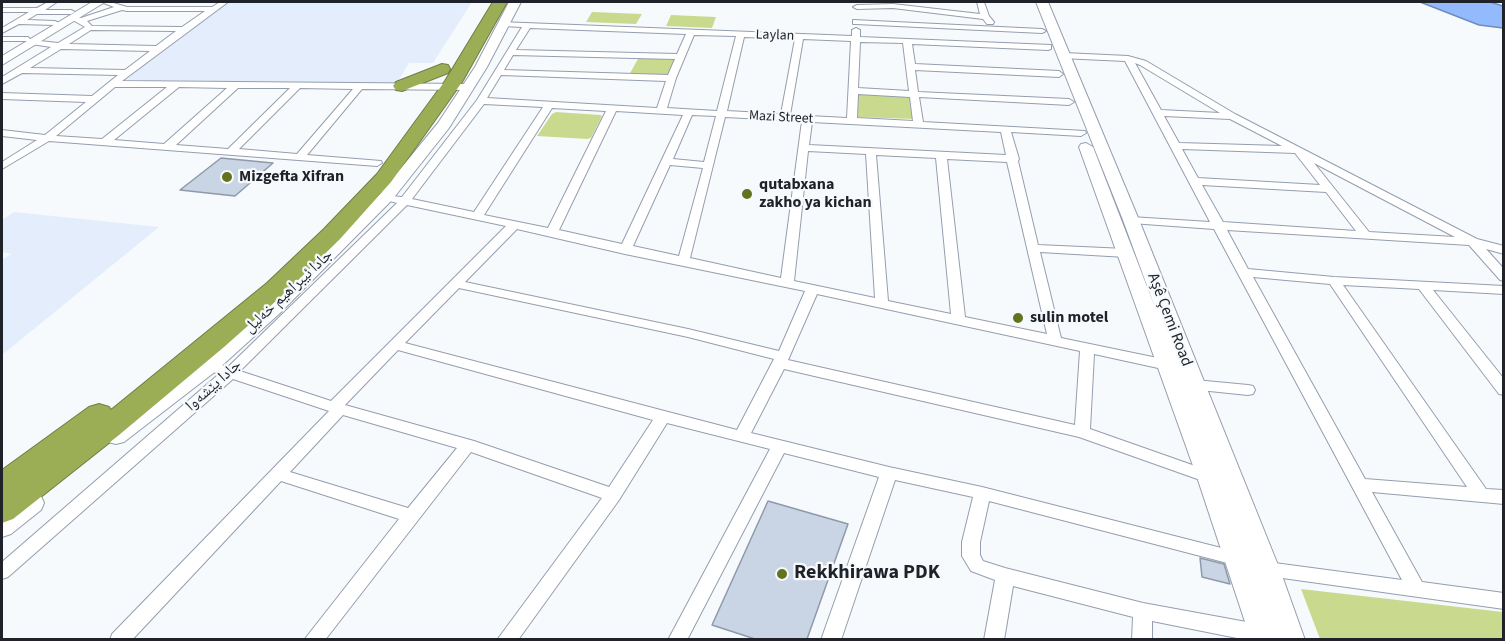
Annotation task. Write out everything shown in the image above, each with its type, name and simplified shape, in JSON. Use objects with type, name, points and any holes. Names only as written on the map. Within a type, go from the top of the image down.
[{"type":"highway","name":"جادا ئیبراهیم خەلیل","points":[[2,510],[127,414],[276,288],[384,178],[442,86],[486,2]]},
{"type":"highway","name":"جادا ئیبراهیم خەلیل","points":[[2,486],[169,362],[269,277],[345,201],[501,13]]},
{"type":"highway","points":[[402,86],[442,86]]},
{"type":"highway","points":[[402,86],[442,86]]},
{"type":"main road","points":[[2,55],[76,16],[89,2]]},
{"type":"main road","name":"جادا ئیبراهیم خەلیل","points":[[501,13],[515,2]]},
{"type":"main road","name":"Aşê Çemi Road","points":[[1029,2],[1131,220],[1267,570],[1291,639]]},
{"type":"main road","name":"Aşê Çemi Road","points":[[1042,2],[1053,52],[1069,102],[1209,477],[1264,637]]},
{"type":"main road","points":[[2,61],[55,23],[111,3]]},
{"type":"main road","name":"جادا ئیبراهیم خەلیل","points":[[2,527],[117,435],[209,366],[273,309],[386,197],[437,134],[442,86]]},
{"type":"street","points":[[2,31],[53,2]]},
{"type":"street","points":[[2,166],[47,138],[112,84],[184,29],[224,2]]},
{"type":"street","points":[[981,2],[985,17],[995,28]]},
{"type":"street","points":[[2,10],[37,11],[76,16],[111,3],[214,9]]},
{"type":"street","points":[[852,121],[856,4],[985,17]]},
{"type":"street","name":"Laylan","points":[[501,13],[527,25],[907,40],[1053,52]]},
{"type":"street","points":[[76,16],[89,28]]},
{"type":"street","points":[[16,22],[55,23]]},
{"type":"street","points":[[856,22],[995,28],[1053,52]]},
{"type":"street","name":"جادا پێشەوا","points":[[2,572],[229,374],[405,201],[481,101],[527,25]]},
{"type":"street","points":[[2,81],[89,28],[184,29]]},
{"type":"street","points":[[661,111],[671,78],[691,32]]},
{"type":"street","points":[[683,262],[741,34]]},
{"type":"street","points":[[785,118],[799,37]]},
{"type":"street","points":[[2,39],[31,40],[58,46],[158,49]]},
{"type":"street","points":[[907,40],[918,124]]},
{"type":"street","points":[[510,52],[631,66],[671,78]]},
{"type":"street","points":[[912,66],[1053,52],[1128,59],[1143,63],[1232,116],[1473,242],[1503,277]]},
{"type":"street","points":[[498,72],[631,66],[681,57]]},
{"type":"street","points":[[1128,59],[1416,589]]},
{"type":"street","points":[[20,70],[127,73]]},
{"type":"street","points":[[112,84],[402,86]]},
{"type":"street","points":[[105,142],[177,84]]},
{"type":"street","points":[[167,147],[237,84]]},
{"type":"street","points":[[231,152],[298,85]]},
{"type":"street","points":[[299,158],[360,86]]},
{"type":"street","points":[[853,91],[1069,102]]},
{"type":"street","points":[[2,96],[95,99]]},
{"type":"street","name":"Mazi Street","points":[[481,101],[1081,134]]},
{"type":"street","points":[[477,217],[549,105]]},
{"type":"street","points":[[551,234],[612,109]]},
{"type":"street","points":[[1159,113],[1232,116]]},
{"type":"street","points":[[625,250],[688,114]]},
{"type":"street","points":[[807,119],[787,284],[1168,365],[1192,378],[1248,390]]},
{"type":"street","points":[[1005,129],[1014,159],[1054,341]]},
{"type":"street","points":[[2,133],[377,163]]},
{"type":"street","points":[[1177,146],[1298,150],[1366,236]]},
{"type":"street","points":[[803,148],[1014,159]]},
{"type":"street","points":[[871,152],[882,303]]},
{"type":"street","points":[[941,155],[959,322]]},
{"type":"street","points":[[666,161],[709,166]]},
{"type":"street","points":[[1195,181],[1329,189]]},
{"type":"street","points":[[386,197],[796,286]]},
{"type":"street","points":[[1131,220],[1473,242],[1503,250]]},
{"type":"street","points":[[119,639],[277,474],[396,345],[514,225]]},
{"type":"street","points":[[1034,248],[1126,253]]},
{"type":"street","points":[[1244,272],[1334,281],[1503,290]]},
{"type":"street","points":[[1334,281],[1482,496]]},
{"type":"street","points":[[458,284],[688,333],[781,360],[1082,432],[1209,477]]},
{"type":"street","points":[[1422,285],[1503,390]]},
{"type":"street","points":[[742,436],[781,360],[813,290]]},
{"type":"street","points":[[396,345],[663,417],[889,473],[982,493],[1239,560]]},
{"type":"street","points":[[1082,432],[1087,348]]},
{"type":"street","points":[[209,366],[337,408],[468,445],[613,495]]},
{"type":"street","points":[[506,639],[613,495],[663,417]]},
{"type":"street","points":[[313,639],[468,445]]},
{"type":"street","points":[[677,639],[780,446]]},
{"type":"street","points":[[831,639],[889,473]]},
{"type":"street","points":[[277,474],[411,516]]},
{"type":"street","points":[[1360,485],[1503,497]]},
{"type":"street","points":[[982,493],[971,542],[971,556],[977,566],[1005,576],[1143,611],[1264,637]]},
{"type":"street","points":[[1267,570],[1503,601]]},
{"type":"street","points":[[994,639],[1005,576]]},
{"type":"street","points":[[1142,639],[1143,611]]},
{"type":"shaded area","points":[[222,2],[472,2],[433,63],[409,63],[397,83],[124,80]]},
{"type":"shaded area","points":[[14,212],[159,227],[2,355],[2,260],[11,254],[2,252],[2,220]]},
{"type":"green space","points":[[592,12],[642,14],[636,24],[586,22]]},
{"type":"green space","points":[[671,15],[716,17],[712,28],[666,26]]},
{"type":"green space","points":[[639,57],[676,58],[668,77],[629,75]]},
{"type":"green space","points":[[857,92],[911,95],[913,119],[856,117]]},
{"type":"green space","points":[[556,112],[602,116],[591,138],[537,136],[552,114]]},
{"type":"green space","points":[[1301,589],[1503,612],[1503,639],[1320,639]]},
{"type":"water","points":[[1420,2],[1490,2],[1503,6],[1503,28],[1479,25]]},
{"type":"building","name":"Mizgefta Xifran","points":[[221,158],[273,163],[235,196],[180,190]]},
{"type":"building","name":"Rekkhirawa PDK","points":[[768,501],[848,524],[807,639],[755,639],[712,625]]},
{"type":"building","points":[[1200,558],[1224,564],[1230,584],[1202,577]]},
{"type":"place","name":"Mizgefta Xifran","points":[[227,177]]},
{"type":"place","name":"qutabxana zakho ya kichan","points":[[747,194]]},
{"type":"place","name":"sulin motel","points":[[1018,318]]},
{"type":"place","name":"Rekkhirawa PDK","points":[[782,574]]}]
